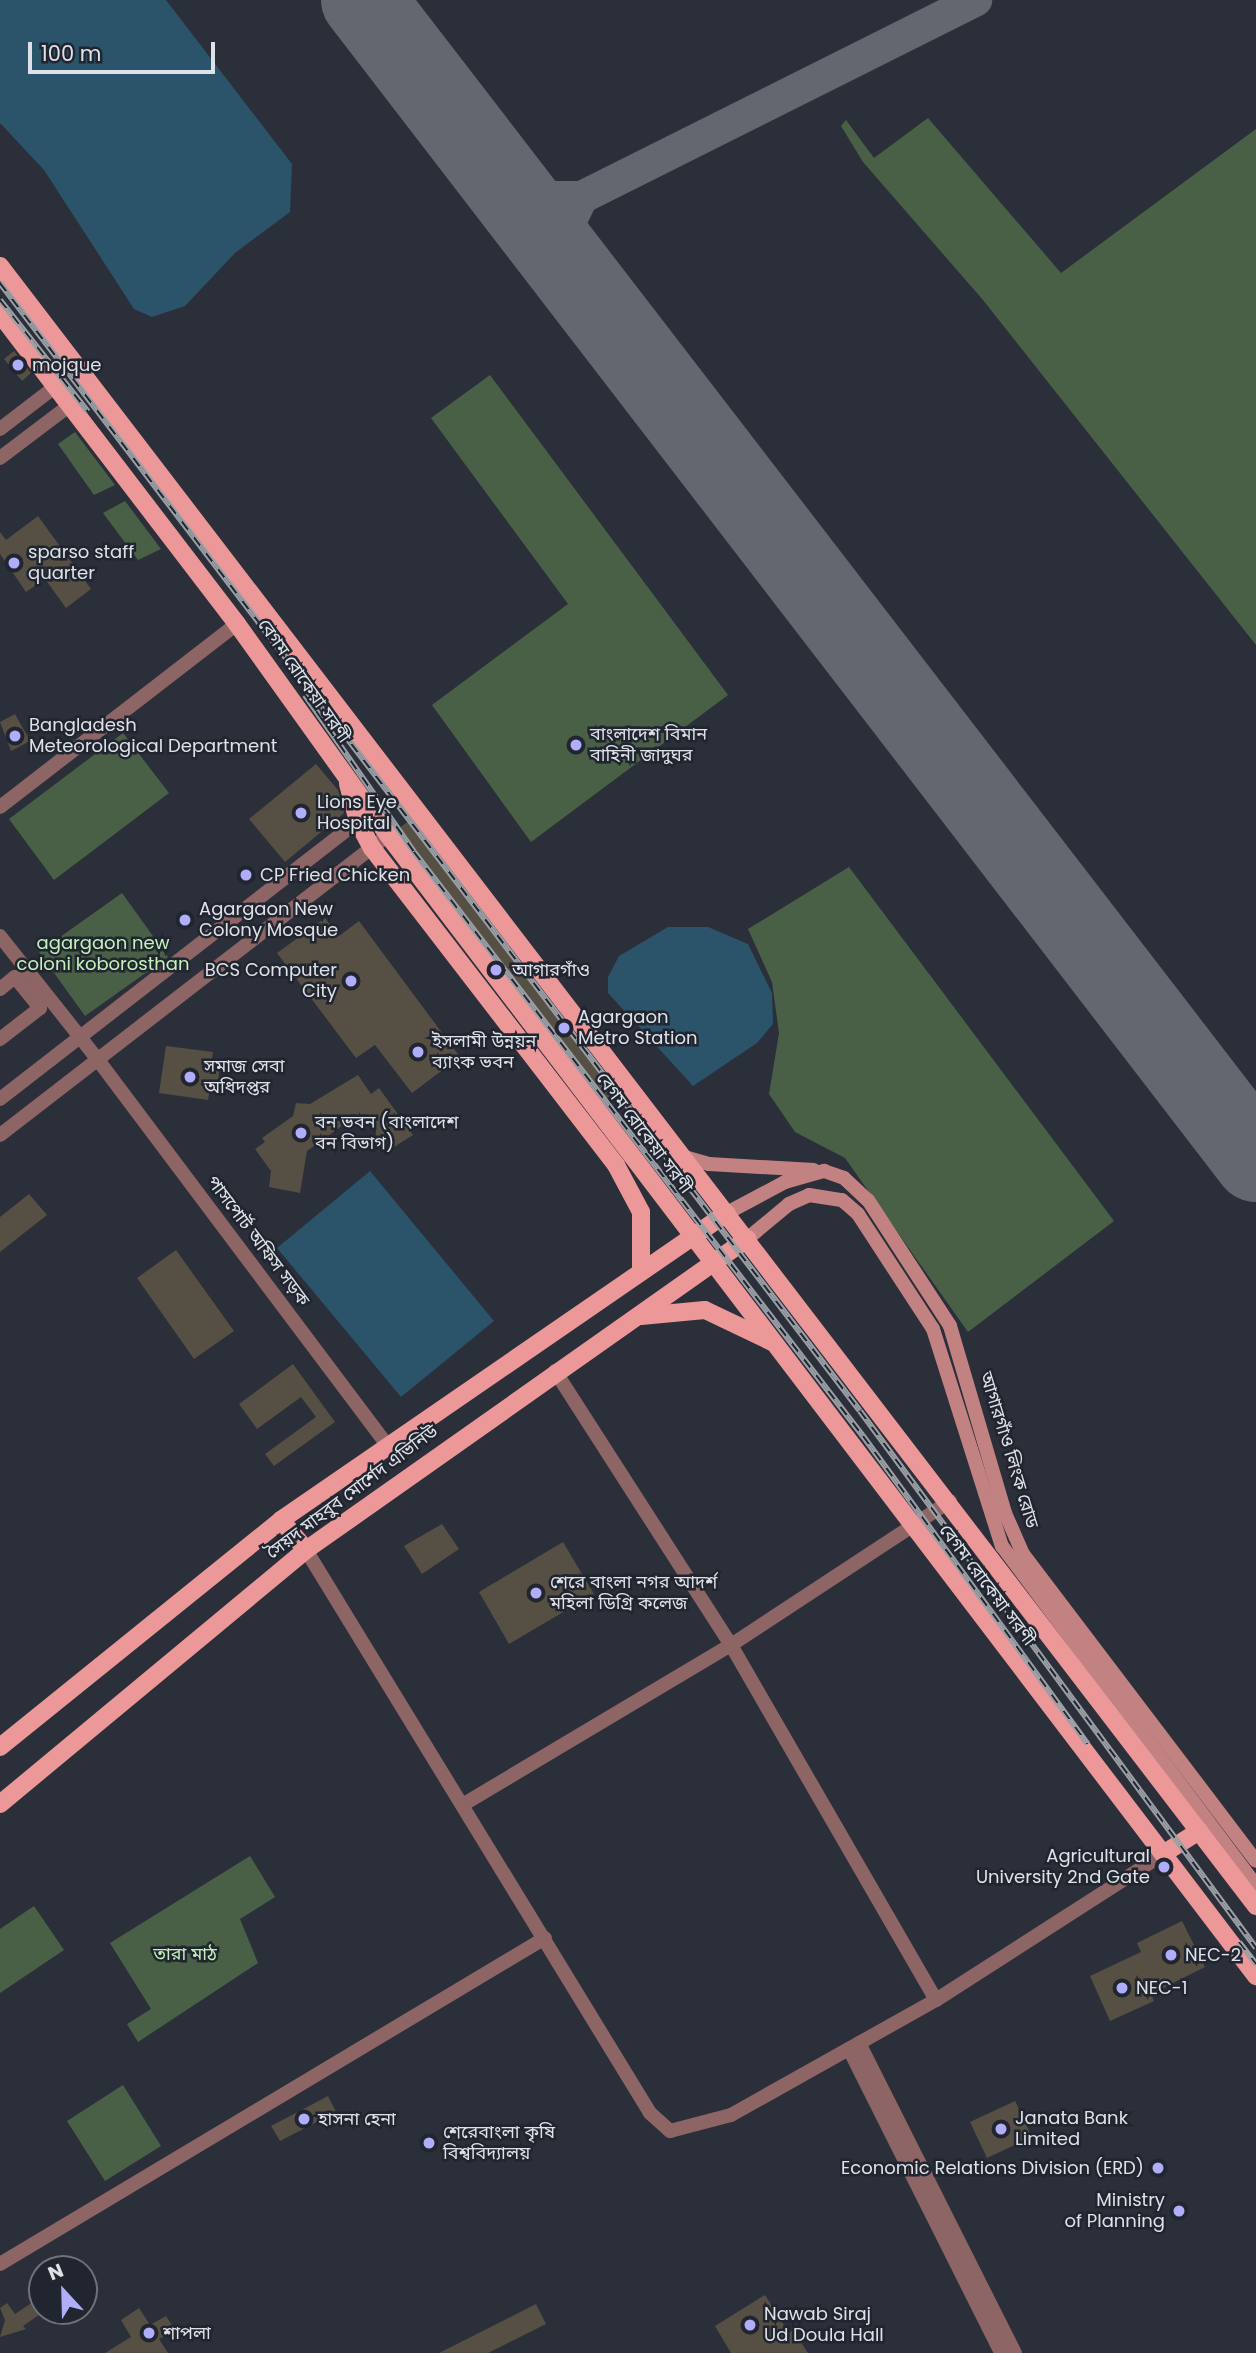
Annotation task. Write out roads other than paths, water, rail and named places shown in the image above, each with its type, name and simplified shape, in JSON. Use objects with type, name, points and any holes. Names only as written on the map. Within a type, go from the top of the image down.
[{"type":"main road","name":"বেগম রোকেয়া সরণী","points":[[0,266],[95,386],[680,1156],[950,1501],[1256,1906]]},
{"type":"main road","name":"বেগম রোকেয়া সরণী","points":[[0,314],[237,624],[346,777],[364,817],[388,835],[717,1261],[1256,1976]]},
{"type":"main road","points":[[56,386],[81,368]]},
{"type":"main road","points":[[70,405],[95,386]]},
{"type":"main road","points":[[237,624],[262,606]]},
{"type":"main road","points":[[364,817],[372,848],[616,1165],[641,1212],[641,1270]]},
{"type":"main road","points":[[680,1156],[709,1164],[824,1171]]},
{"type":"main road","points":[[727,1213],[785,1182],[824,1171]]},
{"type":"main road","name":"আগারগাঁও লিংক রোড","points":[[824,1171],[844,1178],[868,1200],[942,1309],[958,1347],[1005,1513],[1023,1554],[1256,1861]]},
{"type":"main road","name":"আগারগাঁও লিংক রোড","points":[[747,1239],[789,1203],[809,1195],[842,1200],[858,1214],[933,1329],[1002,1546],[1256,1885]]},
{"type":"main road","name":"সৈয়দ মাহবুব মোর্শেদ এভিনিউ","points":[[0,1747],[281,1520],[727,1213]]},
{"type":"main road","name":"সৈয়দ মাহবুব মোর্শেদ এভিনিউ","points":[[0,1804],[306,1550],[555,1371],[747,1239]]},
{"type":"main road","points":[[632,1318],[705,1310],[781,1348]]},
{"type":"main road","points":[[281,1520],[306,1550]]},
{"type":"main road","points":[[1163,1854],[1199,1831]]},
{"type":"street","points":[[0,429],[56,386]]},
{"type":"street","points":[[0,458],[70,405]]},
{"type":"street","points":[[0,807],[237,624]]},
{"type":"street","points":[[0,1099],[364,817]]},
{"type":"street","points":[[0,1135],[388,835]]},
{"type":"street","name":"পাসপোর্ট অফিস সড়ক","points":[[1,934],[387,1445]]},
{"type":"street","points":[[0,989],[15,977],[40,1007],[0,1039]]},
{"type":"street","points":[[555,1371],[731,1645],[936,2000]]},
{"type":"street","points":[[464,1804],[731,1645],[950,1501]]},
{"type":"street","points":[[306,1550],[464,1804],[650,2113],[670,2131],[716,2123],[936,2000],[1163,1854]]},
{"type":"street","points":[[0,2264],[545,1938]]},
{"type":"street","points":[[854,2046],[1002,2353]]},
{"type":"street","points":[[854,2046],[1015,2353]]},
{"type":"water","points":[[0,0],[166,0],[292,164],[290,212],[235,253],[185,306],[152,317],[134,309],[44,170],[0,123]]},
{"type":"water","points":[[668,927],[708,927],[748,944],[772,993],[773,1024],[757,1043],[693,1086],[608,993],[608,977],[619,956]]},
{"type":"water","points":[[370,1171],[494,1321],[401,1397],[277,1248]]},
{"type":"railway","points":[[0,283],[860,1411],[1256,1948]]},
{"type":"railway","points":[[0,300],[88,412]]},
{"type":"railway","points":[[305,695],[414,852],[863,1436],[1088,1744]]},
{"type":"railway","points":[[1239,1942],[1256,1964]]},
{"type":"place","name":"mojque","points":[[18,365]]},
{"type":"place","name":"sparso staff quarter","points":[[14,563]]},
{"type":"place","name":"Bangladesh Meteorological Department","points":[[15,736]]},
{"type":"place","name":"বাংলাদেশ বিমান বাহিনী জাদুঘর","points":[[576,745]]},
{"type":"place","name":"Lions Eye Hospital","points":[[301,813]]},
{"type":"place","name":"CP Fried Chicken","points":[[246,875]]},
{"type":"place","name":"Agargaon New Colony Mosque","points":[[185,920]]},
{"type":"place","name":"আগারগাঁও","points":[[496,970]]},
{"type":"place","name":"BCS Computer City","points":[[351,981]]},
{"type":"place","name":"Agargaon Metro Station","points":[[564,1028]]},
{"type":"place","name":"ইসলামী উন্নয়ন ব্যাংক ভবন","points":[[418,1052]]},
{"type":"place","name":"সমাজ সেবা অধিদপ্তর","points":[[190,1077]]},
{"type":"place","name":"বন ভবন (বাংলাদেশ বন বিভাগ)","points":[[301,1133]]},
{"type":"place","name":"শেরে বাংলা নগর আদর্শ মহিলা ডিগ্রি কলেজ","points":[[536,1593]]},
{"type":"place","name":"Agricultural University 2nd Gate","points":[[1164,1867]]},
{"type":"place","name":"NEC-2","points":[[1171,1955]]},
{"type":"place","name":"NEC-1","points":[[1122,1988]]},
{"type":"place","name":"হাসনা হেনা","points":[[304,2119]]},
{"type":"place","name":"Janata Bank Limited","points":[[1001,2129]]},
{"type":"place","name":"শেরেবাংলা কৃষি বিশ্ববিদ্যালয়","points":[[429,2143]]},
{"type":"place","name":"Economic Relations Division (ERD)","points":[[1158,2168]]},
{"type":"place","name":"Ministry of Planning","points":[[1179,2211]]},
{"type":"place","name":"Nawab Siraj Ud Doula Hall","points":[[750,2325]]},
{"type":"place","name":"শাপলা","points":[[149,2333]]},
{"type":"park label","name":"agargaon new coloni koborosthan","points":[[103,954]]},
{"type":"park label","name":"তারা মাঠ","points":[[185,1954]]}]
